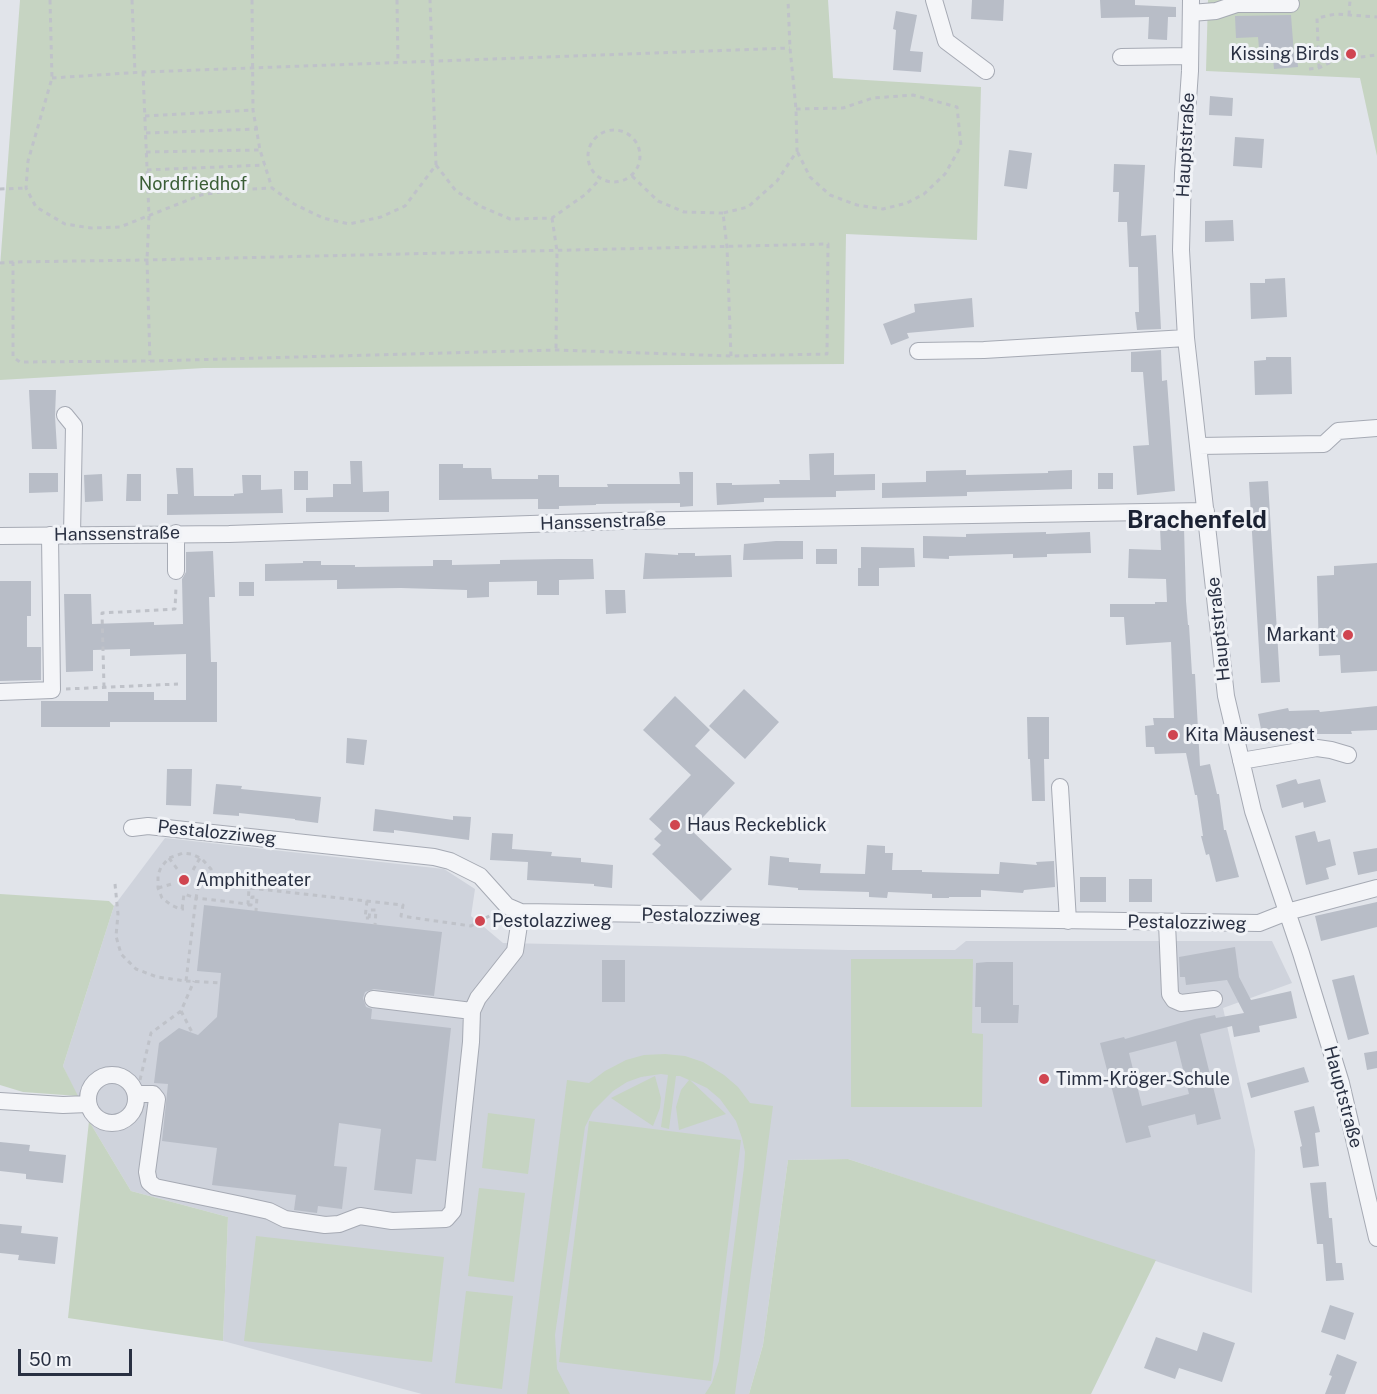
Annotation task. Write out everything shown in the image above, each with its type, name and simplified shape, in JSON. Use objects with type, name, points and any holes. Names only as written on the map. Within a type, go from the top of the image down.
[{"type":"street","points":[[934,0],[946,41],[986,71]]},
{"type":"street","points":[[1191,6],[1216,11],[1237,4],[1291,4]]},
{"type":"street","name":"Hauptstraße","points":[[1191,6],[1180,250],[1186,338],[1226,696],[1253,811],[1341,1083],[1377,1238]]},
{"type":"street","points":[[1121,57],[1190,56]]},
{"type":"street","points":[[918,351],[984,350],[1186,338]]},
{"type":"street","points":[[65,415],[74,426],[72,535]]},
{"type":"street","points":[[1199,446],[1324,444],[1338,431],[1377,428]]},
{"type":"street","name":"Hanssenstraße","points":[[0,536],[241,533],[632,521],[1206,511]]},
{"type":"street","points":[[176,533],[176,571]]},
{"type":"street","points":[[0,692],[52,690],[50,535]]},
{"type":"street","points":[[1241,761],[1317,748],[1348,755]]},
{"type":"street","points":[[1060,787],[1068,921]]},
{"type":"street","name":"Pestalozziweg","points":[[132,828],[148,826],[434,857],[450,861],[480,876],[514,909],[1259,923],[1287,912],[1377,888]]},
{"type":"street","points":[[136,1094],[153,1094],[157,1099],[147,1172],[149,1182],[155,1187],[269,1211],[285,1219],[325,1225],[339,1224],[360,1216],[392,1221],[446,1219],[453,1211],[471,1042],[472,1011],[478,998],[515,951],[514,909]]},
{"type":"street","points":[[1167,923],[1170,994],[1174,1000],[1181,1003],[1214,999]]},
{"type":"street","points":[[373,999],[472,1011]]},
{"type":"street","points":[[113,1075],[130,1083],[136,1094],[135,1107],[126,1119],[110,1124],[95,1117],[88,1104],[88,1092],[96,1080],[113,1075]]},
{"type":"street","points":[[0,1101],[52,1105],[88,1104]]},
{"type":"path","points":[[50,0],[52,78],[28,161],[26,188],[36,207],[65,224],[91,228],[120,227],[201,195],[232,190],[272,188]]},
{"type":"path","points":[[132,0],[135,73]]},
{"type":"path","points":[[252,0],[253,110],[260,150],[272,188],[294,204],[323,218],[349,224],[381,217],[405,206],[436,165]]},
{"type":"path","points":[[397,0],[398,63]]},
{"type":"path","points":[[430,0],[436,165],[456,191],[480,206],[510,219],[552,218],[586,195],[600,179]]},
{"type":"path","points":[[788,0],[797,151],[810,177],[830,195],[857,205],[883,209],[907,203],[924,194],[945,174],[961,146],[957,107],[913,95],[873,98],[843,108],[796,109]]},
{"type":"path","points":[[1349,15],[1350,0]]},
{"type":"path","points":[[1319,68],[1317,18],[1349,15],[1377,17]]},
{"type":"path","points":[[52,78],[143,72],[790,48]]},
{"type":"path","points":[[1309,69],[1319,68],[1335,60],[1377,55]]},
{"type":"path","points":[[143,72],[149,216],[147,260],[150,361]]},
{"type":"path","points":[[145,116],[253,110]]},
{"type":"path","points":[[146,133],[258,129]]},
{"type":"path","points":[[611,130],[624,132],[634,140],[640,152],[639,165],[632,176],[622,182],[610,183],[600,179],[591,170],[587,157],[590,144],[599,134],[611,130]]},
{"type":"path","points":[[146,152],[260,150]]},
{"type":"path","points":[[632,176],[658,201],[684,212],[723,213],[748,207],[777,181],[797,151]]},
{"type":"path","points":[[147,170],[265,165]]},
{"type":"path","points":[[0,189],[26,188]]},
{"type":"path","points":[[723,213],[727,247],[731,356]]},
{"type":"path","points":[[552,218],[557,251],[556,351]]},
{"type":"path","points":[[0,263],[13,262],[557,251],[828,244],[828,354],[731,356],[556,351],[20,362],[14,357],[13,262]]},
{"type":"path","points":[[104,687],[102,613],[175,609],[176,571]]},
{"type":"path","points":[[52,690],[178,684]]},
{"type":"path","points":[[186,981],[196,898],[199,883],[213,885],[211,869],[200,858],[192,854],[183,853],[169,858],[161,867],[158,875],[158,888],[167,902],[183,909],[184,894],[196,898],[251,905],[252,897],[257,897],[256,911]]},
{"type":"path","points":[[169,858],[178,870]]},
{"type":"path","points":[[193,870],[200,858]]},
{"type":"path","points":[[115,884],[118,914],[116,936],[121,954],[136,969],[157,977],[220,983]]},
{"type":"path","points":[[158,888],[172,884]]},
{"type":"path","points":[[248,904],[249,888],[403,905],[401,916],[471,926],[514,909]]},
{"type":"path","points":[[367,901],[364,918],[369,918],[370,910],[376,910],[375,925]]},
{"type":"path","points":[[136,1094],[151,1033],[182,1011],[194,981]]},
{"type":"path","points":[[182,1011],[193,1034]]},
{"type":"shaded area","points":[[165,838],[444,869],[475,889],[471,916],[503,943],[955,950],[966,941],[1272,941],[1292,983],[1223,1008],[1255,1150],[1252,1293],[848,1159],[788,1160],[763,1345],[749,1394],[422,1394],[223,1341],[228,1217],[131,1191],[89,1121],[63,1066],[114,906]]},
{"type":"green space","name":"Nordfriedhof","points":[[20,0],[828,0],[833,78],[981,87],[977,240],[846,234],[844,364],[204,368],[0,380],[0,267]]},
{"type":"green space","points":[[1208,0],[1377,0],[1377,156],[1360,78],[1206,71]]},
{"type":"green space","points":[[0,894],[109,901],[114,906],[63,1066],[78,1096],[23,1092],[0,1085]]},
{"type":"green space","points":[[851,959],[973,959],[972,1033],[983,1034],[982,1107],[851,1107]]},
{"type":"green space","points":[[644,1055],[685,1056],[703,1062],[738,1087],[750,1103],[773,1106],[735,1394],[705,1394],[712,1383],[719,1361],[744,1167],[745,1152],[742,1138],[736,1121],[720,1099],[707,1088],[690,1080],[726,1114],[679,1130],[676,1107],[681,1090],[689,1080],[680,1076],[676,1076],[669,1129],[661,1127],[668,1075],[661,1074],[641,1077],[613,1091],[593,1111],[585,1127],[555,1335],[557,1369],[570,1394],[527,1394],[567,1080],[589,1083],[626,1060]]},
{"type":"green space","points":[[655,1076],[661,1098],[653,1126],[611,1098]]},
{"type":"green space","points":[[488,1113],[535,1119],[528,1174],[482,1168]]},
{"type":"green space","points":[[89,1121],[131,1191],[228,1217],[223,1341],[68,1318]]},
{"type":"green space","points":[[589,1121],[741,1140],[711,1381],[559,1362]]},
{"type":"green space","points":[[848,1159],[1156,1260],[1091,1394],[749,1394],[763,1345],[788,1160]]},
{"type":"green space","points":[[479,1188],[525,1193],[514,1282],[468,1276]]},
{"type":"green space","points":[[256,1236],[444,1257],[432,1362],[244,1341]]},
{"type":"green space","points":[[466,1291],[513,1296],[502,1389],[455,1383]]},
{"type":"building","points":[[972,0],[1004,0],[1003,21],[971,19]]},
{"type":"building","points":[[1100,0],[1135,0],[1135,5],[1176,7],[1176,17],[1168,17],[1167,40],[1148,39],[1149,17],[1101,18]]},
{"type":"building","points":[[896,11],[917,15],[910,51],[923,52],[921,72],[893,70],[896,30],[893,29]]},
{"type":"building","points":[[1291,15],[1294,55],[1297,55],[1298,67],[1274,69],[1273,58],[1260,59],[1258,37],[1236,38],[1235,16]]},
{"type":"building","points":[[1210,96],[1233,98],[1232,116],[1209,115]]},
{"type":"building","points":[[1235,137],[1264,139],[1262,168],[1233,166]]},
{"type":"building","points":[[1009,150],[1032,153],[1027,189],[1004,186]]},
{"type":"building","points":[[1114,164],[1145,165],[1141,236],[1156,235],[1161,329],[1137,330],[1135,312],[1139,312],[1138,267],[1129,267],[1127,222],[1118,222],[1119,192],[1113,192]]},
{"type":"building","points":[[1233,220],[1234,241],[1205,242],[1205,221]]},
{"type":"building","points":[[1285,278],[1287,317],[1251,319],[1250,283],[1265,283],[1265,279]]},
{"type":"building","points":[[972,298],[974,327],[907,333],[909,338],[891,345],[883,324],[915,312],[914,304]]},
{"type":"building","points":[[1161,350],[1162,381],[1167,380],[1175,491],[1137,495],[1133,446],[1149,445],[1143,372],[1131,372],[1131,352]]},
{"type":"building","points":[[1266,357],[1291,357],[1292,394],[1255,395],[1254,361],[1266,360]]},
{"type":"building","points":[[29,390],[56,390],[57,449],[32,449]]},
{"type":"building","points":[[834,453],[834,475],[875,474],[875,490],[836,491],[836,497],[764,498],[764,502],[717,505],[716,483],[780,484],[779,480],[810,480],[809,454]]},
{"type":"building","points":[[350,461],[362,461],[363,492],[389,491],[389,512],[306,512],[306,498],[333,497],[333,484],[351,484]]},
{"type":"building","points":[[439,464],[463,464],[463,468],[491,468],[492,479],[538,479],[538,475],[559,475],[559,487],[608,487],[607,484],[680,484],[679,472],[693,472],[693,506],[680,507],[680,503],[596,504],[559,506],[559,509],[538,509],[538,499],[439,500]]},
{"type":"building","points":[[176,468],[193,468],[194,496],[234,496],[234,494],[243,493],[242,475],[261,475],[261,490],[282,489],[283,513],[167,515],[167,494],[178,494]]},
{"type":"building","points":[[966,470],[966,475],[1048,473],[1048,471],[1072,470],[1072,489],[967,492],[967,496],[882,498],[882,483],[926,482],[926,471]]},
{"type":"building","points":[[294,471],[308,471],[308,490],[294,490]]},
{"type":"building","points":[[29,473],[58,473],[58,492],[29,493]]},
{"type":"building","points":[[1098,473],[1113,473],[1113,489],[1098,489]]},
{"type":"building","points":[[102,474],[103,501],[85,502],[84,475]]},
{"type":"building","points":[[127,474],[141,474],[141,501],[126,501]]},
{"type":"building","points":[[1268,481],[1280,682],[1261,683],[1249,482]]},
{"type":"building","points":[[1184,527],[1186,601],[1192,674],[1195,674],[1200,766],[1210,764],[1217,794],[1219,794],[1224,830],[1226,830],[1239,877],[1216,882],[1209,854],[1206,855],[1201,836],[1203,836],[1197,795],[1195,795],[1186,753],[1155,754],[1154,747],[1146,747],[1145,726],[1154,725],[1153,718],[1174,718],[1171,642],[1126,645],[1124,617],[1110,617],[1110,604],[1167,602],[1166,579],[1128,578],[1129,549],[1161,550],[1160,528]]},
{"type":"building","points":[[1046,532],[1046,534],[1090,532],[1091,553],[1047,554],[1047,557],[1013,558],[1013,554],[949,556],[949,559],[923,558],[923,536],[966,537],[966,534]]},
{"type":"building","points":[[803,541],[803,559],[743,560],[744,544]]},
{"type":"building","points":[[861,547],[914,548],[915,567],[879,568],[879,586],[858,586]]},
{"type":"building","points":[[816,549],[837,549],[837,564],[816,564]]},
{"type":"building","points":[[213,551],[215,597],[209,597],[211,662],[217,662],[217,722],[110,722],[110,727],[41,727],[41,701],[108,701],[108,692],[154,692],[154,700],[186,700],[186,654],[130,656],[130,649],[93,650],[93,671],[66,672],[64,594],[91,594],[92,624],[154,622],[154,625],[183,624],[182,579],[186,572],[186,552]]},
{"type":"building","points":[[645,553],[678,555],[678,553],[695,553],[695,556],[731,555],[732,577],[643,579]]},
{"type":"building","points":[[593,559],[594,579],[559,580],[559,595],[537,595],[537,581],[489,582],[489,597],[467,598],[467,590],[337,589],[337,580],[265,581],[265,564],[303,563],[303,561],[321,561],[321,565],[355,565],[355,567],[433,566],[433,560],[452,560],[452,565],[500,564],[500,560]]},
{"type":"building","name":"Markant","points":[[1377,563],[1377,671],[1341,673],[1340,655],[1319,656],[1317,576],[1334,575],[1334,566]]},
{"type":"building","points":[[0,581],[31,581],[31,616],[27,616],[27,647],[41,647],[41,680],[0,681]]},
{"type":"building","points":[[239,582],[254,582],[254,596],[239,596]]},
{"type":"building","points":[[605,590],[625,590],[626,613],[606,614]]},
{"type":"building","points":[[744,689],[779,722],[745,759],[709,726]]},
{"type":"building","name":"Haus Reckeblick","points":[[675,696],[710,730],[695,746],[735,783],[691,830],[732,869],[701,901],[652,854],[661,845],[654,839],[662,831],[649,819],[691,775],[643,730]]},
{"type":"building","points":[[1377,706],[1377,730],[1351,731],[1352,734],[1294,734],[1295,737],[1264,744],[1258,714],[1288,708],[1289,711],[1319,710],[1320,712]]},
{"type":"building","points":[[1027,717],[1049,717],[1049,759],[1044,759],[1045,801],[1032,801]]},
{"type":"building","points":[[347,738],[367,740],[364,765],[346,763]]},
{"type":"building","points":[[167,769],[192,769],[191,806],[166,805]]},
{"type":"building","points":[[1296,779],[1298,784],[1320,779],[1326,802],[1304,808],[1303,802],[1282,808],[1276,785]]},
{"type":"building","points":[[216,784],[242,786],[241,789],[321,797],[318,823],[239,813],[239,816],[213,814]]},
{"type":"building","points":[[375,809],[453,820],[453,816],[471,817],[469,840],[394,830],[394,833],[373,831]]},
{"type":"building","points":[[1315,831],[1318,842],[1330,839],[1336,865],[1326,868],[1329,879],[1306,885],[1295,836]]},
{"type":"building","points":[[492,833],[513,834],[512,849],[552,852],[551,856],[581,858],[581,862],[613,865],[612,888],[594,886],[594,884],[527,880],[528,862],[490,860]]},
{"type":"building","points":[[867,845],[885,846],[885,853],[893,853],[892,870],[999,874],[1000,862],[1037,865],[1036,862],[1054,861],[1055,887],[1024,890],[1023,893],[981,890],[981,897],[949,898],[932,898],[932,894],[888,892],[887,898],[869,897],[869,892],[798,890],[798,888],[768,885],[770,856],[789,858],[789,862],[821,864],[820,873],[865,874]]},
{"type":"building","points":[[1377,848],[1377,871],[1358,875],[1353,852]]},
{"type":"building","points":[[1080,877],[1106,877],[1106,902],[1080,902]]},
{"type":"building","points":[[1129,879],[1152,879],[1152,902],[1129,902]]},
{"type":"building","points":[[1377,902],[1377,927],[1321,941],[1315,916]]},
{"type":"building","points":[[204,905],[442,932],[434,996],[374,989],[365,992],[363,998],[366,1007],[372,1009],[371,1019],[451,1028],[436,1161],[416,1159],[412,1194],[374,1190],[381,1129],[339,1123],[334,1166],[347,1167],[342,1209],[318,1206],[317,1213],[294,1210],[296,1195],[212,1185],[217,1148],[162,1141],[168,1084],[154,1083],[159,1043],[179,1028],[198,1035],[217,1017],[221,973],[197,971]]},
{"type":"building","points":[[1235,947],[1239,977],[1251,1000],[1291,991],[1297,1018],[1259,1026],[1260,1032],[1234,1037],[1232,1026],[1200,1034],[1221,1119],[1197,1125],[1195,1114],[1148,1126],[1151,1137],[1126,1143],[1100,1043],[1124,1037],[1125,1039],[1195,1019],[1244,1013],[1227,980],[1186,985],[1185,977],[1180,977],[1179,957]],"holes":[[[1176,1041],[1189,1094],[1142,1106],[1129,1053]]]},
{"type":"building","points":[[602,960],[625,960],[625,1002],[602,1002]]},
{"type":"building","points":[[1013,962],[1013,1005],[1019,1005],[1018,1023],[981,1023],[981,1007],[975,1007],[976,963]]},
{"type":"building","points":[[1354,975],[1369,1034],[1348,1040],[1332,980]]},
{"type":"building","points":[[1377,1051],[1377,1068],[1367,1070],[1364,1053]]},
{"type":"building","points":[[1304,1067],[1309,1082],[1251,1098],[1247,1083]]},
{"type":"building","points":[[1314,1106],[1320,1132],[1315,1133],[1319,1166],[1303,1168],[1300,1147],[1302,1146],[1294,1111]]},
{"type":"building","points":[[0,1142],[30,1145],[29,1151],[66,1155],[63,1183],[26,1179],[26,1174],[0,1171]]},
{"type":"building","points":[[1326,1182],[1336,1263],[1342,1263],[1344,1280],[1326,1281],[1323,1244],[1317,1244],[1310,1183]]},
{"type":"building","points":[[0,1224],[22,1226],[21,1233],[58,1237],[55,1264],[18,1260],[19,1255],[0,1253]]},
{"type":"building","points":[[1330,1305],[1354,1313],[1345,1340],[1321,1332]]},
{"type":"building","points":[[1203,1332],[1235,1343],[1222,1382],[1179,1368],[1175,1379],[1144,1368],[1156,1337],[1197,1351]]},
{"type":"building","points":[[1337,1354],[1357,1362],[1345,1394],[1325,1394],[1332,1376],[1329,1375]]},
{"type":"place","name":"Kissing Birds","points":[[1351,54]]},
{"type":"place","name":"Markant","points":[[1348,635]]},
{"type":"place","name":"Kita Mäusenest","points":[[1173,735]]},
{"type":"place","name":"Haus Reckeblick","points":[[675,825]]},
{"type":"place","name":"Amphitheater","points":[[184,880]]},
{"type":"place","name":"Pestolazziweg","points":[[480,921]]},
{"type":"place","name":"Timm-Kröger-Schule","points":[[1044,1079]]},
{"type":"district","name":"Brachenfeld","points":[[1197,521]]}]
